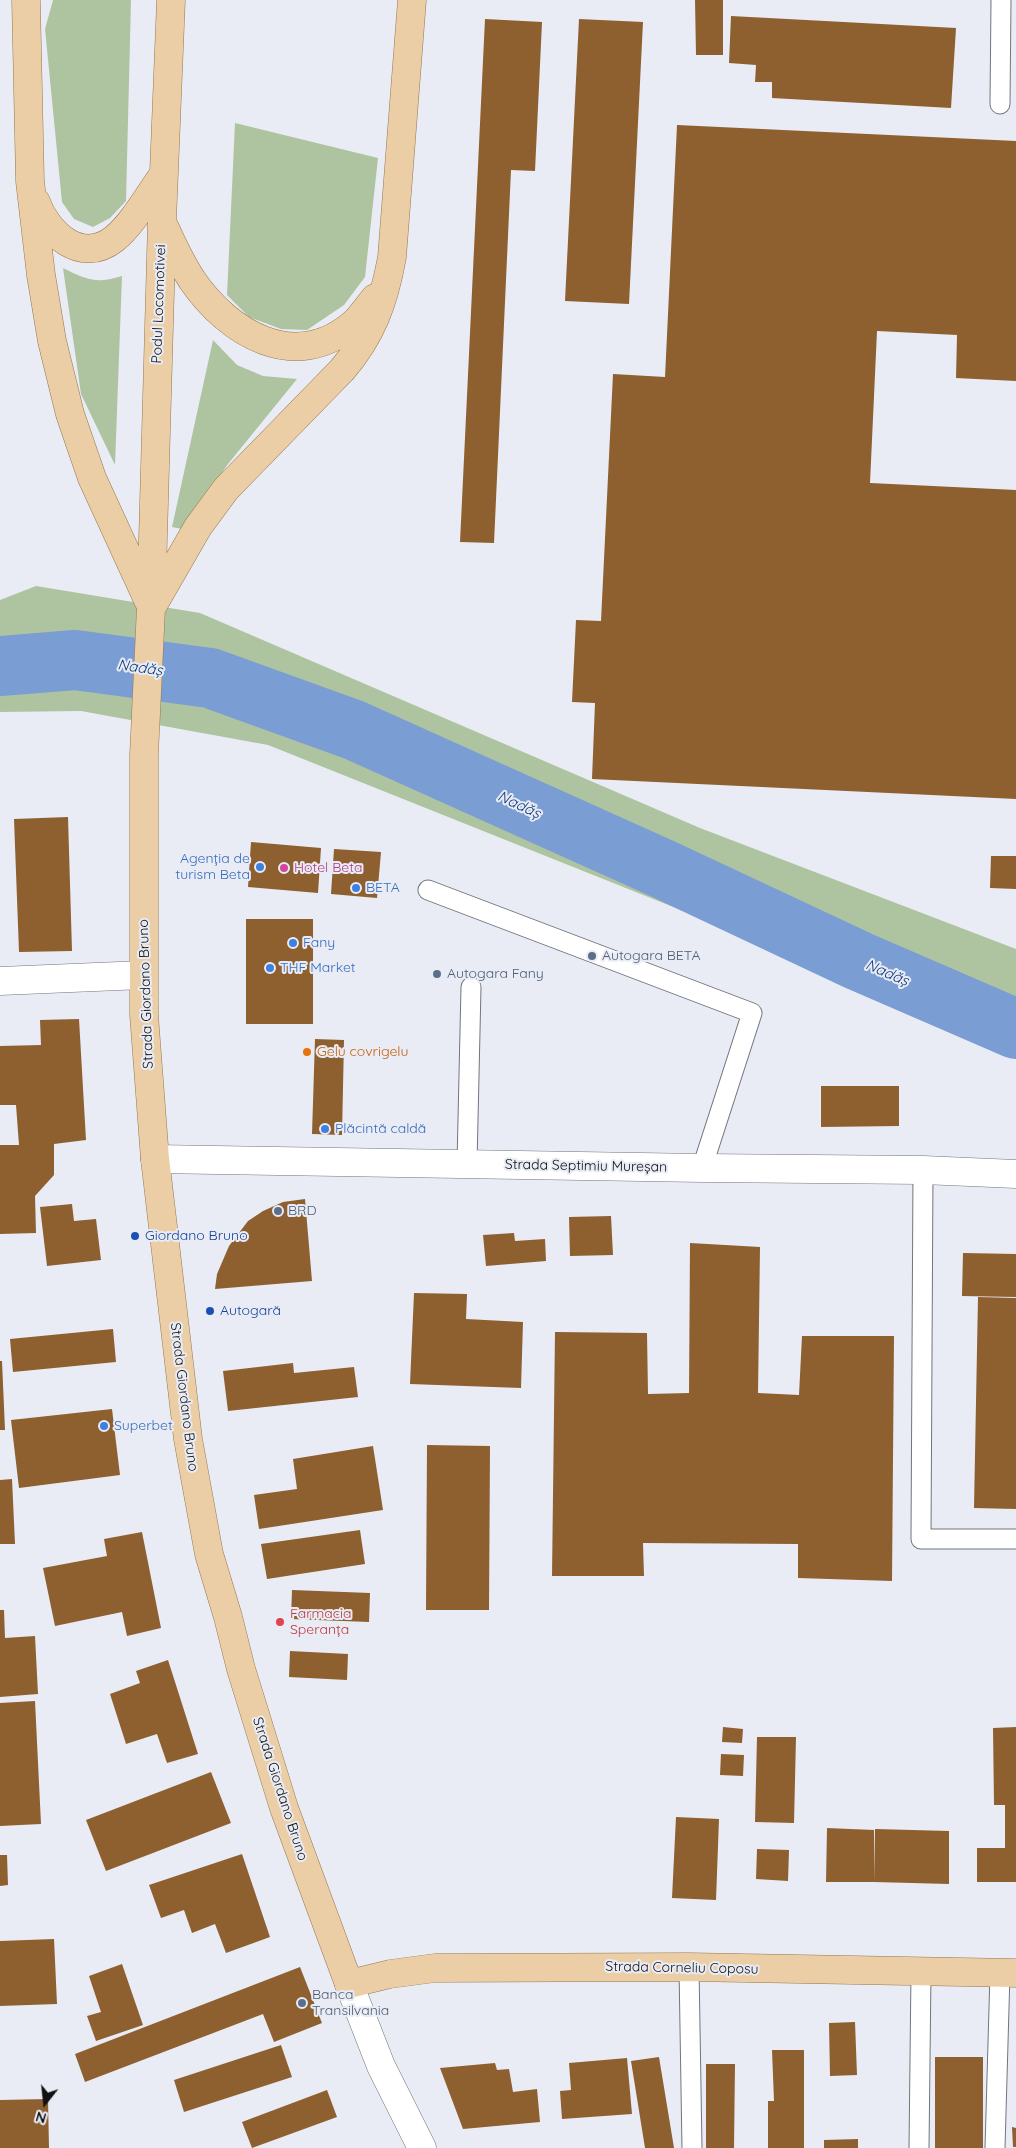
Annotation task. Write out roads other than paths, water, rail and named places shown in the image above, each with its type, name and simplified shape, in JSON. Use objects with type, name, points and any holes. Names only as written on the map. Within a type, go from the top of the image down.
[{"type":"main road","points":[[26,0],[30,181],[51,332],[70,414],[92,478],[151,608]]},
{"type":"main road","name":"Podul Locomotivei","points":[[151,608],[162,221],[171,0]]},
{"type":"main road","points":[[151,608],[198,527],[226,489],[355,355],[378,314],[388,283],[396,226],[412,0]]},
{"type":"main road","points":[[30,181],[38,208],[49,227],[60,238],[70,244],[90,248],[108,242],[122,231],[164,174]]},
{"type":"main road","points":[[162,221],[192,280],[206,298],[233,324],[246,333],[270,342],[296,347],[324,342],[354,323],[388,283]]},
{"type":"main road","name":"Strada Giordano Bruno","points":[[151,608],[144,755],[144,1027],[155,1159],[188,1439],[209,1554],[241,1669],[284,1808],[349,1984]]},
{"type":"main road","name":"Strada Corneliu Coposu","points":[[349,1984],[390,1974],[435,1968],[689,1967],[1008,1973]]},
{"type":"street","points":[[0,981],[143,975]]},
{"type":"street","name":"Strada Septimiu Mureșan","points":[[155,1159],[923,1170],[1016,1174]]},
{"type":"street","name":"Strada Giordano Bruno","points":[[349,1984],[381,2066],[422,2148]]},
{"type":"lane","points":[[1000,104],[1001,0]]},
{"type":"lane","points":[[428,890],[752,1013],[702,1168]]},
{"type":"lane","points":[[467,1164],[471,987]]},
{"type":"lane","points":[[923,1170],[920,1539],[1016,1539]]},
{"type":"lane","points":[[689,1967],[692,2148]]},
{"type":"lane","points":[[919,2148],[921,1972]]},
{"type":"lane","points":[[995,2148],[1008,1973]]},
{"type":"waterway","name":"Nadăș","points":[[0,666],[75,660],[210,678],[354,730],[663,869],[859,961],[1016,1029]]},
{"type":"place","name":"Agenția de turism Beta","points":[[260,867]]},
{"type":"place","name":"Hotel Beta","points":[[284,868]]},
{"type":"place","name":"BETA","points":[[356,888]]},
{"type":"place","name":"Fany","points":[[293,943]]},
{"type":"place","name":"Autogara BETA","points":[[592,956]]},
{"type":"place","name":"THF Market","points":[[270,968]]},
{"type":"place","name":"Autogara Fany","points":[[437,974]]},
{"type":"place","name":"Gelu covrigelu","points":[[307,1052]]},
{"type":"place","name":"Plăcintă caldă","points":[[325,1129]]},
{"type":"place","name":"BRD","points":[[278,1211]]},
{"type":"place","name":"Giordano Bruno","points":[[135,1236]]},
{"type":"place","name":"Autogară","points":[[210,1311]]},
{"type":"place","name":"Superbet","points":[[104,1426]]},
{"type":"place","name":"Farmacia Speranța","points":[[280,1622]]},
{"type":"place","name":"Banca Transilvania","points":[[302,2003]]}]
